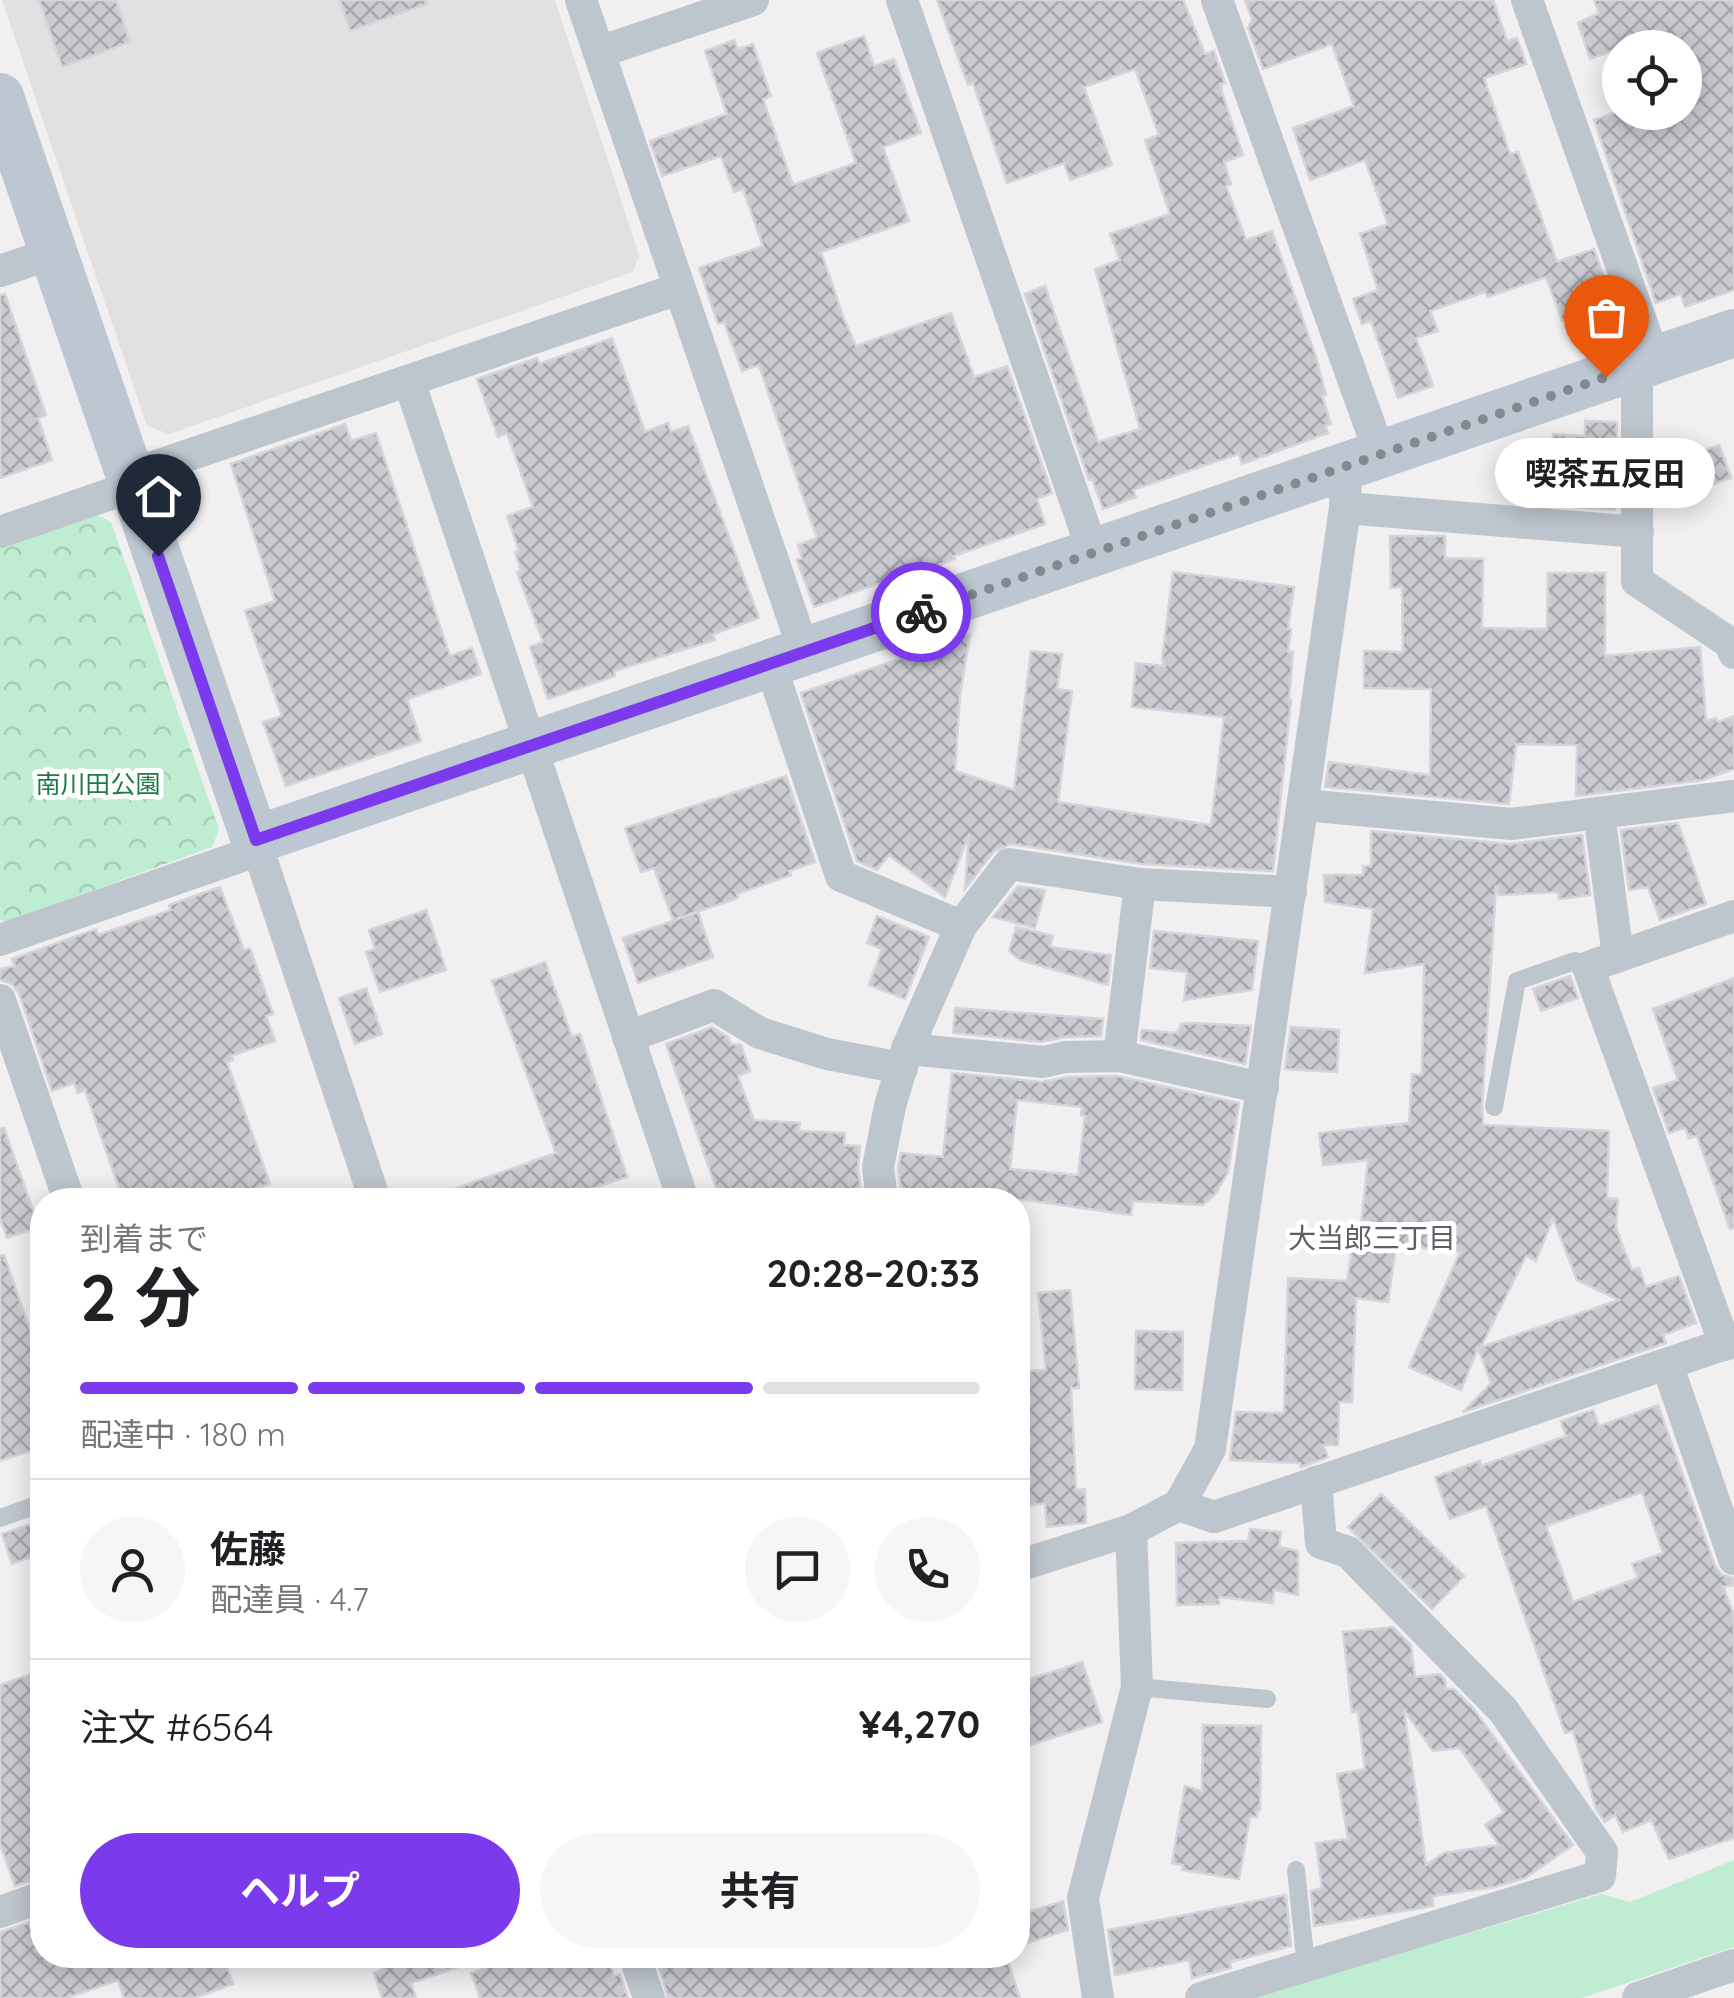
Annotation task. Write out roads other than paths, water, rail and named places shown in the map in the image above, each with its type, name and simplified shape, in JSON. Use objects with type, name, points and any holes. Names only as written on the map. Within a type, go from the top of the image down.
[{"type":"street","points":[[581,0],[678,289],[787,657],[842,876],[961,926]]},
{"type":"street","points":[[599,52],[753,0]]},
{"type":"street","points":[[902,0],[1094,552]]},
{"type":"street","points":[[1030,1562],[1131,1530],[1179,1505],[1210,1448],[1304,805],[1357,476],[1217,0]]},
{"type":"street","points":[[1527,0],[1646,363],[1637,581],[1730,643],[1734,652]]},
{"type":"street","points":[[0,97],[371,1188]]},
{"type":"street","points":[[0,271],[54,253]]},
{"type":"street","points":[[0,532],[409,380],[678,289]]},
{"type":"street","points":[[0,940],[530,745],[1094,552],[1357,476],[1646,363],[1734,333]]},
{"type":"street","points":[[409,380],[679,1188]]},
{"type":"street","points":[[1357,476],[1638,532]]},
{"type":"street","points":[[1304,805],[1512,824],[1734,796]]},
{"type":"street","points":[[1179,1505],[1214,1517],[1729,1343],[1603,962],[1599,813]]},
{"type":"street","points":[[881,1188],[878,1167],[904,1059],[961,926],[1009,864],[1140,884],[1291,892]]},
{"type":"street","points":[[1119,1056],[1140,884]]},
{"type":"street","points":[[1603,962],[1734,916]]},
{"type":"street","points":[[0,1000],[65,1188]]},
{"type":"street","points":[[628,1037],[714,1005],[760,1033],[827,1054],[1042,1062],[1065,1056],[1119,1056],[1263,1088]]},
{"type":"street","points":[[1666,1364],[1734,1559]]},
{"type":"street","points":[[1201,1998],[1600,1876],[1602,1852],[1503,1710],[1348,1552],[1321,1543],[1316,1482]]},
{"type":"street","points":[[1098,1998],[1083,1898],[1136,1687],[1131,1530]]},
{"type":"street","points":[[0,1912],[30,1901]]},
{"type":"street","points":[[1638,1998],[1734,1965]]},
{"type":"street","points":[[639,1968],[650,1998]]},
{"type":"lane","points":[[1494,1107],[1518,981],[1575,961],[1603,962]]},
{"type":"lane","points":[[0,1518],[30,1507]]},
{"type":"lane","points":[[1136,1687],[1267,1698]]},
{"type":"lane","points":[[1296,1870],[1306,1966]]},
{"type":"place","name":"喫茶五反田","points":[[1606,377]]},
{"type":"district","name":"大当郎三丁目","points":[[1372,1237]]},
{"type":"park label","name":"南川田公園","points":[[98,783]]}]
